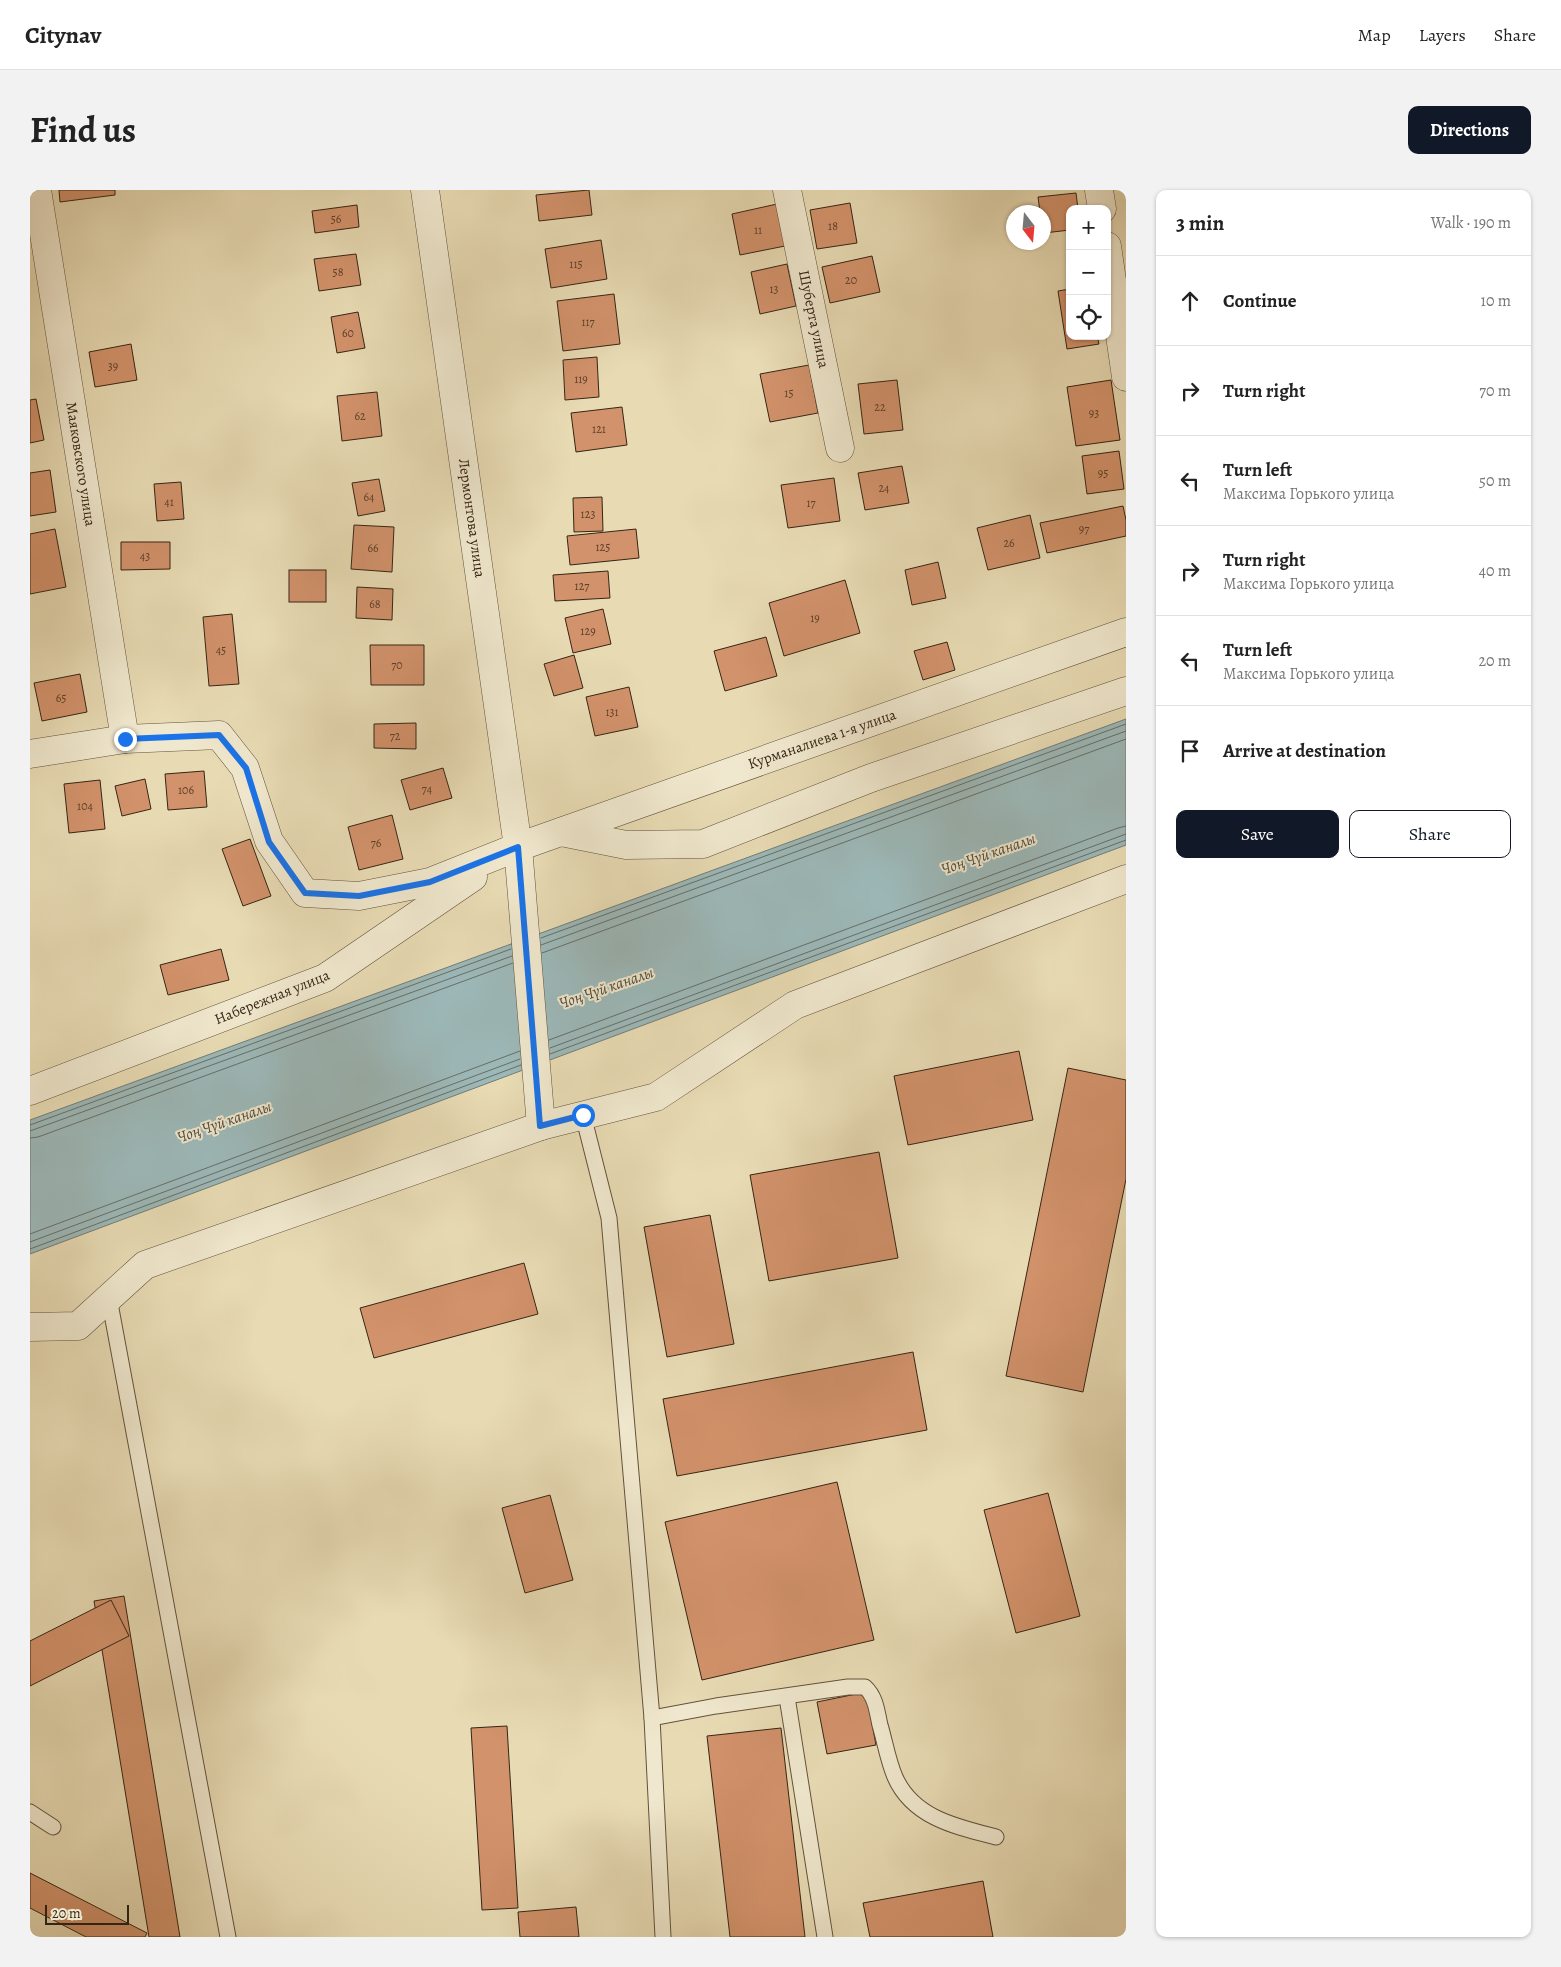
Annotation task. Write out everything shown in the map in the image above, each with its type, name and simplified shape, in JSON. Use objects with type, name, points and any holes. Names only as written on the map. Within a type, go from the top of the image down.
[{"type":"street","name":"Маяковского улица","points":[[37,190],[125,739]]},
{"type":"street","name":"Лермонтова улица","points":[[425,190],[518,847],[540,1126]]},
{"type":"street","name":"Шуберта улица","points":[[787,190],[840,448]]},
{"type":"street","points":[[1099,190],[1101,205]]},
{"type":"street","points":[[1108,250],[1126,377]]},
{"type":"street","name":"Курманалиева 1-я улица","points":[[518,847],[1126,632]]},
{"type":"street","points":[[561,832],[626,845],[703,844],[871,778],[1126,691]]},
{"type":"street","points":[[30,754],[125,739],[219,735],[246,768],[269,842],[305,893],[359,896],[430,882],[518,847]]},
{"type":"street","name":"Набережная улица","points":[[30,1091],[325,978],[518,847]]},
{"type":"street","points":[[30,1328],[78,1326],[145,1265],[540,1126],[656,1097],[795,1005],[1126,880]]},
{"type":"lane","points":[[583,1115],[609,1218],[652,1718],[663,1937]]},
{"type":"lane","points":[[109,1298],[228,1937]]},
{"type":"lane","points":[[652,1718],[716,1706],[848,1687],[866,1687],[873,1696],[895,1778],[905,1794],[927,1813],[948,1824],[996,1837]]},
{"type":"lane","points":[[787,1697],[825,1937]]},
{"type":"lane","points":[[30,1812],[53,1828]]},
{"type":"water","name":"Чоң Чүй каналы","points":[[1126,719],[1126,845],[30,1254],[30,1120]]},
{"type":"building","points":[[59,190],[115,190],[115,195],[60,202]]},
{"type":"building","points":[[589,190],[592,215],[539,221],[536,195]]},
{"type":"building","points":[[1076,193],[1078,205],[1066,205],[1066,230],[1051,232],[1051,205],[1039,205],[1038,197]]},
{"type":"building","points":[[850,203],[857,243],[817,249],[810,210]]},
{"type":"building","points":[[777,204],[785,246],[740,255],[732,214]]},
{"type":"building","points":[[357,205],[359,227],[315,233],[312,211]]},
{"type":"building","points":[[601,240],[607,279],[551,288],[545,249]]},
{"type":"building","points":[[356,254],[361,285],[319,291],[314,259]]},
{"type":"building","points":[[872,256],[880,292],[830,303],[822,267]]},
{"type":"building","points":[[787,264],[796,306],[760,314],[751,272]]},
{"type":"building","points":[[1066,290],[1066,340],[1098,340],[1099,344],[1067,349],[1058,291]]},
{"type":"building","points":[[614,294],[620,344],[563,351],[557,301]]},
{"type":"building","points":[[358,312],[365,348],[337,353],[331,317]]},
{"type":"building","points":[[131,344],[137,380],[95,387],[89,352]]},
{"type":"building","points":[[597,357],[599,397],[565,400],[563,360]]},
{"type":"building","points":[[809,365],[818,413],[770,422],[760,374]]},
{"type":"building","points":[[897,380],[903,430],[864,434],[858,384]]},
{"type":"building","points":[[1111,380],[1120,440],[1076,446],[1067,387]]},
{"type":"building","points":[[377,392],[382,436],[342,441],[337,396]]},
{"type":"building","points":[[36,399],[44,440],[30,443],[30,400]]},
{"type":"building","points":[[622,407],[627,445],[576,452],[571,413]]},
{"type":"building","points":[[1119,451],[1124,489],[1087,494],[1082,456]]},
{"type":"building","points":[[902,466],[909,503],[865,510],[858,473]]},
{"type":"building","points":[[50,470],[56,512],[30,516],[30,473]]},
{"type":"building","points":[[834,478],[840,521],[788,528],[781,485]]},
{"type":"building","points":[[379,479],[385,511],[358,516],[352,483]]},
{"type":"building","points":[[181,482],[184,519],[157,521],[154,484]]},
{"type":"building","points":[[602,497],[603,531],[574,532],[573,498]]},
{"type":"building","points":[[1123,506],[1126,520],[1126,536],[1047,553],[1040,523]]},
{"type":"building","points":[[1030,515],[1040,558],[988,570],[977,528]]},
{"type":"building","points":[[354,525],[394,527],[392,572],[351,569]]},
{"type":"building","points":[[55,529],[66,587],[30,594],[30,534]]},
{"type":"building","points":[[636,529],[639,558],[570,565],[567,536]]},
{"type":"building","points":[[121,542],[170,542],[170,569],[121,570]]},
{"type":"building","points":[[938,562],[946,598],[912,605],[905,570]]},
{"type":"building","points":[[289,570],[326,570],[326,602],[289,602]]},
{"type":"building","points":[[608,571],[610,598],[555,601],[553,575]]},
{"type":"building","points":[[845,580],[860,633],[784,656],[769,603]]},
{"type":"building","points":[[357,587],[393,589],[392,620],[356,618]]},
{"type":"building","points":[[603,609],[611,644],[573,653],[565,618]]},
{"type":"building","points":[[232,614],[239,684],[209,686],[203,617]]},
{"type":"building","points":[[766,637],[777,676],[725,691],[714,651]]},
{"type":"building","points":[[947,642],[955,670],[923,680],[914,651]]},
{"type":"building","points":[[370,645],[424,645],[424,685],[371,685]]},
{"type":"building","points":[[574,655],[583,688],[554,696],[544,664]]},
{"type":"building","points":[[80,674],[87,712],[42,721],[34,683]]},
{"type":"building","points":[[629,687],[638,727],[595,736],[586,697]]},
{"type":"building","points":[[416,723],[416,749],[374,748],[374,724]]},
{"type":"building","points":[[443,768],[452,798],[410,810],[401,780]]},
{"type":"building","points":[[204,771],[207,807],[168,810],[165,774]]},
{"type":"building","points":[[145,779],[151,809],[122,816],[115,786]]},
{"type":"building","points":[[100,780],[105,829],[69,833],[64,784]]},
{"type":"building","points":[[392,815],[403,859],[359,870],[348,827]]},
{"type":"building","points":[[250,839],[271,896],[243,906],[222,849]]},
{"type":"building","points":[[221,949],[229,980],[168,995],[160,965]]},
{"type":"building","points":[[1019,1051],[1033,1120],[908,1145],[894,1076]]},
{"type":"building","points":[[1068,1068],[1126,1080],[1126,1179],[1083,1392],[1006,1376]]},
{"type":"building","points":[[879,1152],[898,1258],[769,1281],[750,1175]]},
{"type":"building","points":[[710,1215],[734,1344],[667,1357],[644,1227]]},
{"type":"building","points":[[524,1263],[538,1314],[374,1358],[360,1308]]},
{"type":"building","points":[[913,1352],[927,1430],[677,1476],[663,1399]]},
{"type":"building","points":[[837,1482],[874,1640],[702,1680],[665,1522]]},
{"type":"building","points":[[1048,1493],[1080,1616],[1016,1633],[984,1510]]},
{"type":"building","points":[[550,1495],[573,1580],[525,1593],[502,1508]]},
{"type":"building","points":[[124,1596],[180,1937],[149,1937],[94,1601]]},
{"type":"building","points":[[111,1600],[129,1636],[30,1686],[30,1641]]},
{"type":"building","points":[[866,1692],[876,1745],[827,1754],[817,1702]]},
{"type":"building","points":[[507,1726],[518,1908],[482,1910],[471,1728]]},
{"type":"building","points":[[781,1728],[805,1937],[730,1937],[707,1736]]},
{"type":"building","points":[[30,1873],[147,1933],[145,1937],[86,1937],[30,1908]]},
{"type":"building","points":[[983,1881],[993,1937],[870,1937],[863,1903]]},
{"type":"building","points":[[576,1907],[579,1937],[520,1937],[518,1912]]},
{"type":"route","points":[[125,739],[219,735],[246,768],[269,842],[305,893],[359,896],[430,882],[518,847],[540,1126],[583,1115]]}]
